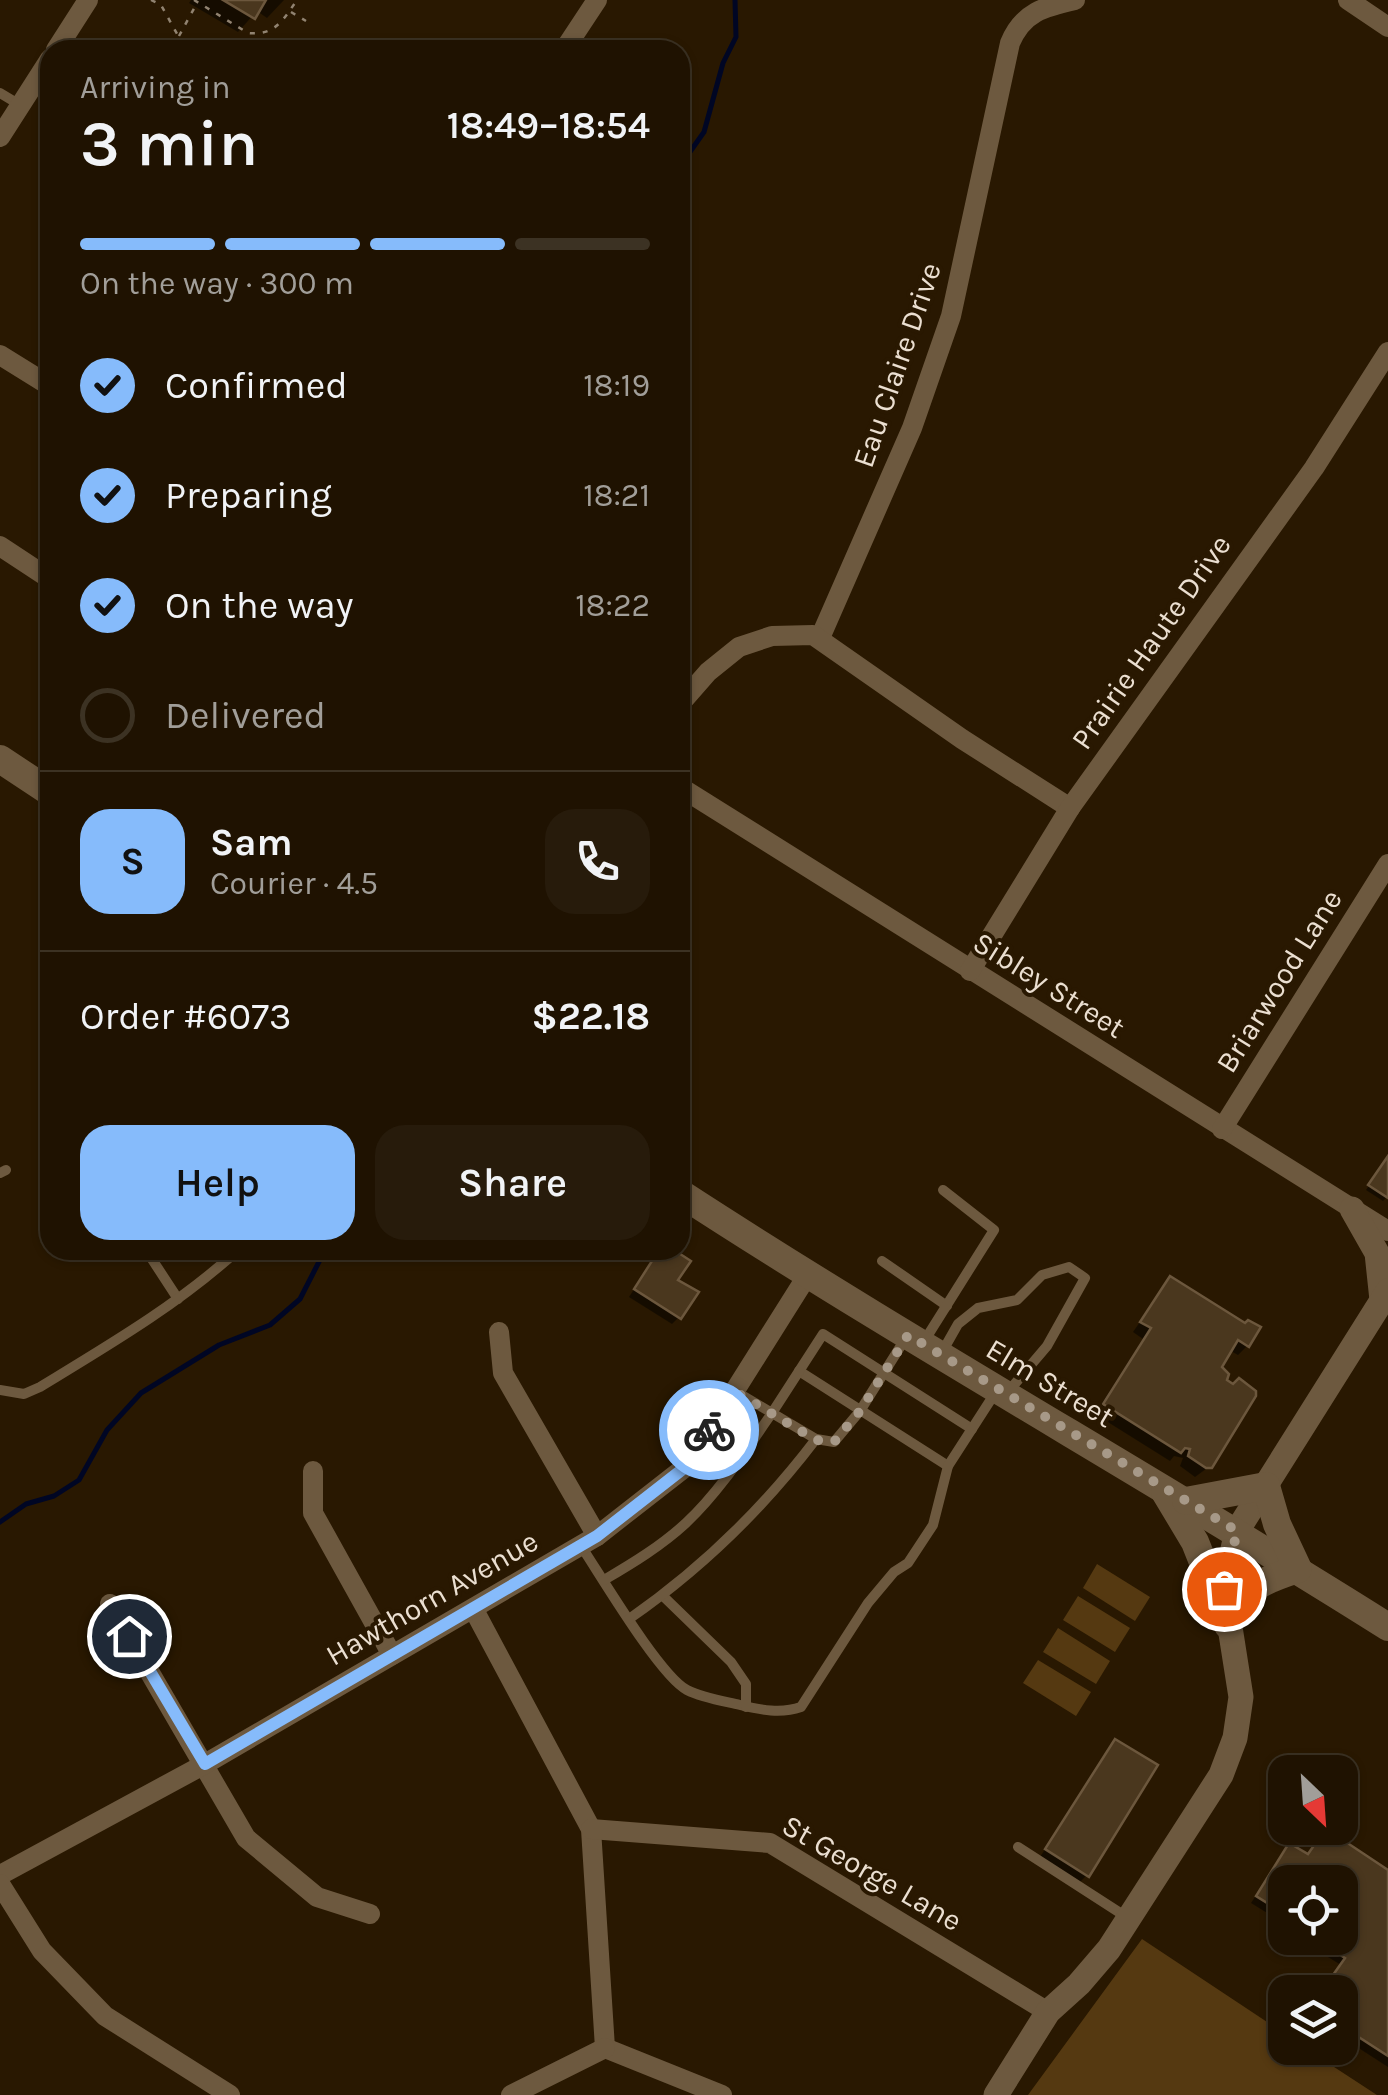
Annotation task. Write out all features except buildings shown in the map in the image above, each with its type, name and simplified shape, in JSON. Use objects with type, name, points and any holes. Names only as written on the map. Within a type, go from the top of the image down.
[{"type":"main road","points":[[0,759],[40,785]]},
{"type":"main road","name":"Elm Street","points":[[690,1200],[807,1276],[1237,1531],[1388,1627]]},
{"type":"main road","points":[[1266,1486],[1277,1524],[1298,1570],[1252,1588],[1242,1597],[1228,1625],[1173,1493],[1266,1486]]},
{"type":"street","points":[[62,40],[88,0]]},
{"type":"street","points":[[571,40],[597,0]]},
{"type":"street","name":"Eau Claire Drive","points":[[820,638],[912,428],[946,332],[1010,43],[1024,18],[1047,6],[1075,0]]},
{"type":"street","points":[[1348,0],[1388,26]]},
{"type":"street","points":[[0,136],[40,74]]},
{"type":"street","name":"Prairie Haute Drive","points":[[970,971],[1070,808],[1314,468],[1388,352]]},
{"type":"street","points":[[0,355],[40,380]]},
{"type":"street","points":[[0,546],[40,572]]},
{"type":"street","points":[[690,693],[708,672],[740,647],[790,634],[820,638],[962,739],[1070,808]]},
{"type":"street","name":"Sibley Street","points":[[690,793],[1388,1231]]},
{"type":"street","name":"Briarwood Lane","points":[[1222,1129],[1388,864]]},
{"type":"street","points":[[996,2095],[1048,2012],[1079,1984],[1129,1919],[1221,1775],[1235,1738],[1241,1697],[1224,1589],[1237,1531],[1385,1296],[1377,1253],[1352,1209]]},
{"type":"street","name":"Hawthorn Avenue","points":[[0,1875],[205,1764],[589,1541],[688,1465],[807,1276]]},
{"type":"street","points":[[499,1332],[504,1373],[589,1541]]},
{"type":"street","points":[[313,1472],[313,1512],[392,1655]]},
{"type":"street","points":[[110,1604],[246,1838],[317,1897],[370,1914]]},
{"type":"street","points":[[474,1610],[591,1829],[605,2048]]},
{"type":"street","name":"St George Lane","points":[[591,1829],[770,1843],[1048,2012]]},
{"type":"street","points":[[0,1884],[42,1951],[105,2016],[230,2095]]},
{"type":"street","points":[[511,2095],[605,2048],[722,2095]]},
{"type":"lane","points":[[0,93],[20,105]]},
{"type":"lane","points":[[923,1345],[994,1230],[943,1190]]},
{"type":"lane","points":[[153,1260],[178,1298]]},
{"type":"lane","points":[[0,1390],[24,1394],[40,1388],[206,1280],[227,1260]]},
{"type":"lane","points":[[882,1261],[947,1306]]},
{"type":"lane","points":[[589,1541],[604,1580],[629,1619],[686,1690],[746,1706],[788,1712],[801,1707],[868,1603],[894,1572],[908,1562],[934,1525],[948,1466],[972,1429],[1046,1346],[1085,1278],[1069,1267],[1054,1269],[1042,1274],[1017,1300],[978,1308],[952,1332],[923,1345],[884,1373],[834,1442],[816,1440],[734,1391]]},
{"type":"lane","points":[[604,1580],[642,1558],[688,1522],[730,1472],[823,1334],[972,1429]]},
{"type":"lane","points":[[799,1371],[948,1466]]},
{"type":"lane","points":[[629,1619],[663,1596],[740,1528],[816,1440]]},
{"type":"lane","points":[[663,1596],[730,1662],[746,1684],[746,1706]]},
{"type":"lane","points":[[1018,1847],[1129,1919]]},
{"type":"path","points":[[151,0],[162,6],[181,40]]},
{"type":"path","points":[[179,37],[196,1],[258,34],[279,26],[297,0]]},
{"type":"path","points":[[289,11],[306,20]]},
{"type":"shaded area","points":[[1097,1564],[1150,1597],[1135,1621],[1083,1588]]},
{"type":"shaded area","points":[[1078,1596],[1130,1628],[1115,1652],[1063,1620]]},
{"type":"shaded area","points":[[1058,1628],[1110,1661],[1096,1684],[1043,1652]]},
{"type":"shaded area","points":[[1038,1660],[1091,1692],[1076,1716],[1023,1683]]},
{"type":"shaded area","points":[[1142,1939],[1268,2023],[1268,2065],[1331,2065],[1377,2095],[1028,2095]]},
{"type":"waterway","points":[[690,152],[704,132],[723,63],[736,37],[735,0]]},
{"type":"waterway","points":[[0,1522],[26,1504],[54,1496],[79,1480],[107,1430],[141,1393],[219,1345],[270,1325],[300,1299],[320,1260]]},
{"type":"way so far","points":[[709,1430],[734,1391],[816,1440],[834,1442],[860,1411],[908,1335],[1237,1531],[1224,1589]]},
{"type":"route","points":[[129,1636],[205,1764],[597,1536],[688,1465],[709,1430]]}]
